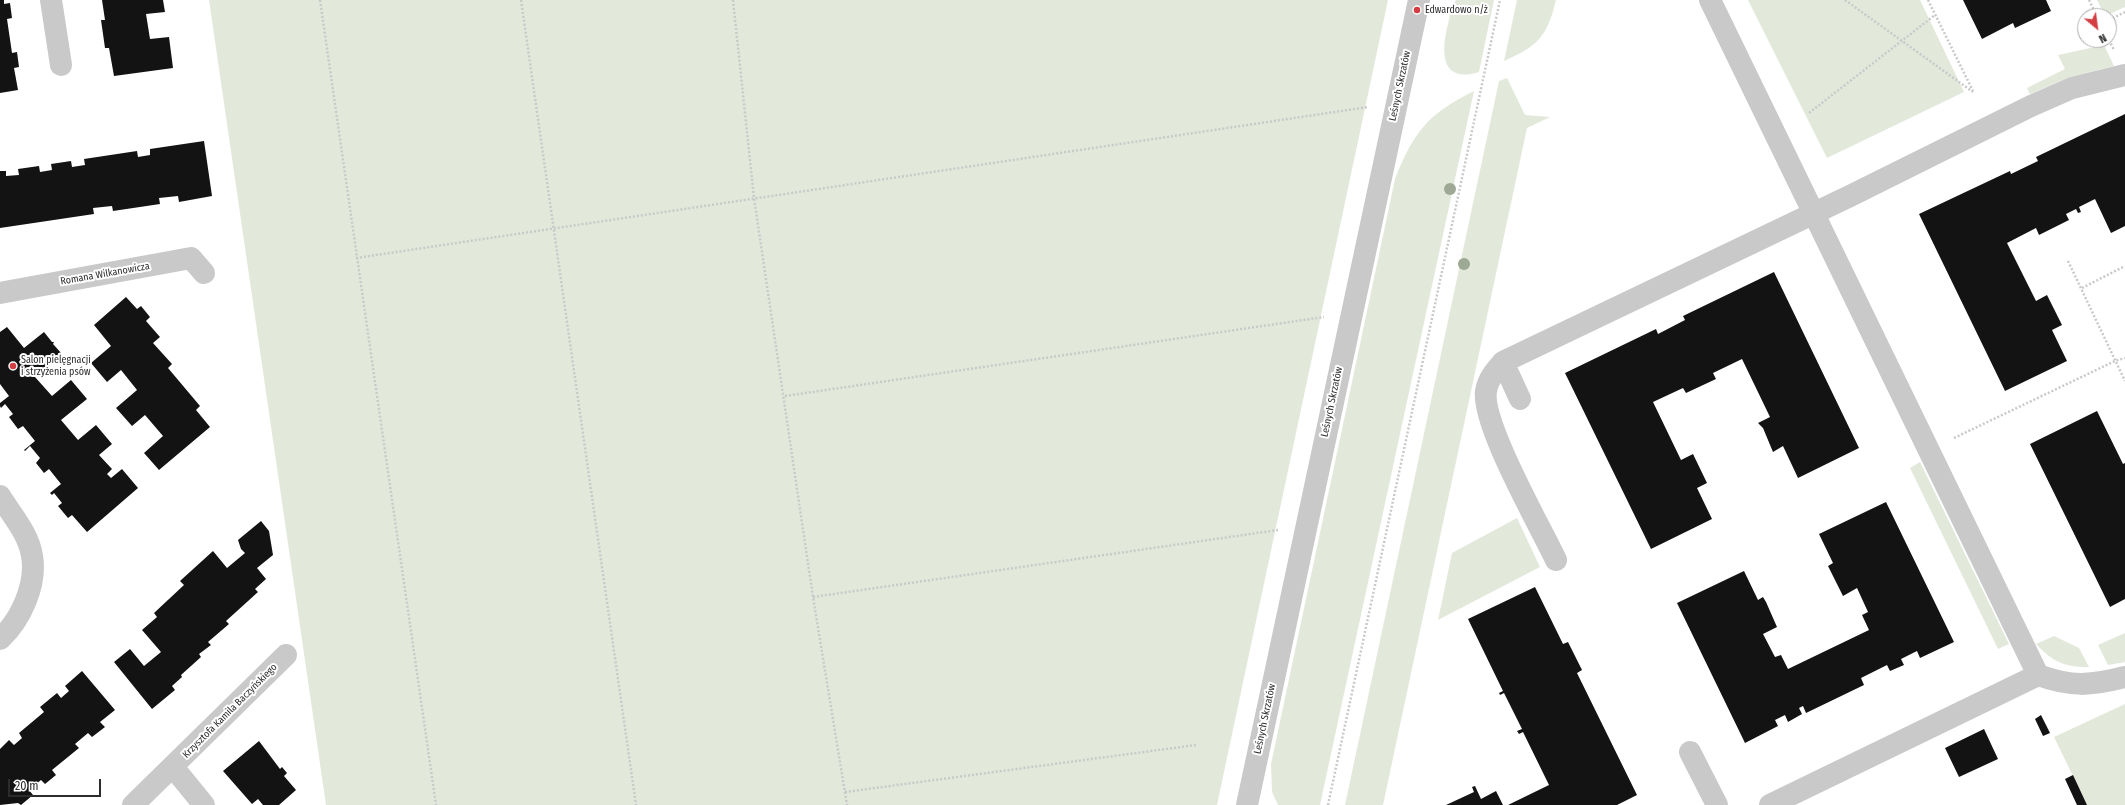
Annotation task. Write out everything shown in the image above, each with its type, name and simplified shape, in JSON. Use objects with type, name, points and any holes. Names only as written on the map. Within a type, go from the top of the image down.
[{"type":"street","points":[[51,0],[61,64]]},
{"type":"street","name":"Leśnych Skrzatów","points":[[1247,805],[1419,0]]},
{"type":"street","points":[[1710,0],[2038,675],[2060,683],[2086,684],[2125,677]]},
{"type":"street","points":[[1556,560],[1499,442],[1489,416],[1486,392],[1490,378],[1503,362],[2038,103],[2072,88],[2125,75]]},
{"type":"street","name":"Romana Wilkanowicza","points":[[0,293],[192,258],[204,273]]},
{"type":"street","points":[[1503,362],[1520,399]]},
{"type":"street","points":[[0,496],[24,533],[32,555],[32,580],[23,609],[0,639]]},
{"type":"street","name":"Krzysztofa Kamila Baczyńskiego","points":[[133,805],[286,655]]},
{"type":"street","points":[[1770,805],[2038,675]]},
{"type":"street","points":[[1690,752],[1717,805]]},
{"type":"street","points":[[173,766],[204,805]]},
{"type":"path","points":[[320,0],[436,805]]},
{"type":"path","points":[[521,0],[636,805]]},
{"type":"path","points":[[733,0],[754,198],[785,396],[813,597],[847,805]]},
{"type":"path","points":[[1328,805],[1500,0]]},
{"type":"path","points":[[1844,0],[1973,92],[1928,0]]},
{"type":"path","points":[[1809,113],[1935,15]]},
{"type":"path","points":[[356,258],[1365,108]]},
{"type":"path","points":[[2068,261],[2125,381]]},
{"type":"path","points":[[2082,288],[2125,266]]},
{"type":"path","points":[[785,396],[1320,317]]},
{"type":"path","points":[[1929,451],[2115,360],[2125,358]]},
{"type":"path","points":[[813,597],[1275,530]]},
{"type":"path","points":[[845,792],[1196,745]]},
{"type":"shaded area","points":[[209,0],[1388,0],[1217,805],[326,805]]},
{"type":"shaded area","points":[[1456,0],[1494,0],[1479,72],[1466,74],[1457,73],[1450,69],[1446,63],[1444,45],[1451,12]]},
{"type":"shaded area","points":[[1517,0],[1556,0],[1553,13],[1545,32],[1533,45],[1516,56],[1504,61]]},
{"type":"shaded area","points":[[1748,0],[1920,0],[1964,92],[1827,158]]},
{"type":"shaded area","points":[[2097,0],[2125,0],[2125,7],[2117,11],[2117,8],[2101,8]]},
{"type":"shaded area","points":[[2090,48],[2105,48],[2114,66],[2070,77],[2030,94],[2027,88],[2065,69],[2058,55]]},
{"type":"shaded area","points":[[1507,78],[1525,115],[1550,117],[1527,128],[1383,805],[1345,805],[1499,81]]},
{"type":"shaded area","points":[[1474,91],[1320,805],[1278,805],[1272,792],[1271,764],[1395,179],[1409,148],[1424,126],[1445,108]]},
{"type":"shaded area","points":[[1920,462],[2009,644],[1998,649],[1910,468]]},
{"type":"shaded area","points":[[1517,518],[1540,567],[1438,620],[1452,553]]},
{"type":"shaded area","points":[[2125,633],[2125,662],[2108,665],[2098,645]]},
{"type":"shaded area","points":[[2054,636],[2079,648],[2089,667],[2073,666],[2060,662],[2048,655],[2036,644]]},
{"type":"shaded area","points":[[2125,704],[2125,805],[2087,805],[2054,737]]},
{"type":"building","points":[[0,0],[4,0],[4,4],[10,3],[12,18],[7,19],[12,53],[17,52],[19,67],[14,68],[18,90],[0,93]]},
{"type":"building","points":[[102,0],[163,0],[165,12],[146,14],[150,39],[169,37],[173,68],[114,76],[109,48],[105,48],[101,20],[105,20]]},
{"type":"building","points":[[1963,0],[2046,0],[2051,11],[2015,28],[2013,23],[1982,39]]},
{"type":"building","points":[[2125,114],[2125,226],[2111,233],[2095,199],[2079,207],[2081,212],[2078,213],[2076,209],[2066,214],[2069,220],[2039,235],[2036,228],[2007,243],[2036,301],[2047,295],[2062,325],[2052,330],[2067,361],[2005,391],[1919,214],[2010,171],[2011,174],[2038,161],[2036,157]]},
{"type":"building","points":[[204,141],[212,196],[179,202],[178,196],[159,198],[160,204],[113,211],[112,206],[93,208],[94,214],[0,228],[0,171],[6,171],[6,176],[19,175],[18,169],[39,166],[40,172],[52,170],[51,164],[71,161],[72,167],[85,165],[84,159],[137,151],[138,157],[150,155],[150,149]]},
{"type":"building","points":[[1774,272],[1859,448],[1798,478],[1783,446],[1773,452],[1763,428],[1758,423],[1770,417],[1742,359],[1713,373],[1716,379],[1686,393],[1683,388],[1653,402],[1681,460],[1693,454],[1707,483],[1697,488],[1712,519],[1651,549],[1565,373],[1656,329],[1658,334],[1685,320],[1683,316]]},
{"type":"building","points":[[126,297],[137,309],[141,306],[150,317],[146,321],[160,337],[153,343],[172,364],[168,368],[200,406],[196,410],[210,427],[159,470],[144,453],[163,436],[145,415],[132,426],[116,408],[137,390],[121,370],[107,382],[91,363],[111,346],[94,325]]},
{"type":"building","points":[[7,327],[24,348],[44,332],[52,342],[54,342],[53,344],[62,354],[35,377],[52,396],[71,380],[87,399],[61,420],[78,440],[96,425],[112,444],[99,455],[112,469],[107,474],[111,478],[122,469],[138,488],[87,532],[72,515],[68,518],[58,506],[62,503],[54,493],[52,495],[50,493],[61,484],[49,469],[44,473],[36,463],[40,458],[30,446],[25,451],[24,450],[35,441],[23,426],[18,429],[9,417],[13,414],[5,404],[1,408],[0,406],[0,403],[9,396],[0,384],[0,332]]},
{"type":"building","points":[[2097,411],[2123,464],[2125,463],[2125,599],[2110,607],[2030,444]]},
{"type":"building","points":[[1886,502],[1954,642],[1920,658],[1917,651],[1901,659],[1904,665],[1890,671],[1887,665],[1861,678],[1864,685],[1806,713],[1803,706],[1799,708],[1802,714],[1788,722],[1785,715],[1775,720],[1778,726],[1745,743],[1677,603],[1744,571],[1758,600],[1763,597],[1766,602],[1777,627],[1763,634],[1775,657],[1781,655],[1788,669],[1869,630],[1862,615],[1868,612],[1857,588],[1843,596],[1828,566],[1833,563],[1819,534]]},
{"type":"building","points":[[261,521],[269,531],[273,555],[257,568],[266,579],[255,589],[258,592],[226,621],[229,624],[208,642],[211,645],[199,654],[201,657],[181,675],[182,677],[172,686],[175,690],[152,709],[114,662],[130,649],[144,666],[161,652],[142,630],[157,617],[154,613],[184,585],[180,581],[213,551],[227,568],[245,553],[241,549],[238,540]]},
{"type":"building","points":[[1535,587],[1563,644],[1568,642],[1582,670],[1577,673],[1637,795],[1617,805],[1508,805],[1549,785],[1523,732],[1519,734],[1517,731],[1522,729],[1504,693],[1500,695],[1499,693],[1503,691],[1468,619]]},
{"type":"building","points":[[82,671],[115,710],[100,722],[105,727],[92,737],[88,733],[75,744],[79,748],[52,770],[56,775],[45,784],[41,780],[29,790],[33,795],[21,805],[18,803],[0,805],[0,749],[9,740],[14,745],[22,738],[19,733],[44,712],[40,707],[57,693],[61,698],[69,691],[65,686]]},
{"type":"building","points":[[2041,715],[2050,733],[2043,736],[2035,719]]},
{"type":"building","points":[[1984,729],[1998,759],[1959,777],[1945,748]]},
{"type":"building","points":[[259,741],[280,769],[282,767],[287,773],[284,776],[296,790],[279,805],[263,805],[258,799],[252,804],[223,771]]},
{"type":"building","points":[[2073,775],[2087,805],[2077,805],[2065,779]]},
{"type":"building","points":[[1475,786],[1481,799],[1496,791],[1503,805],[1446,805],[1474,792],[1472,787]]},
{"type":"place","name":"Edwardowo n/ż","points":[[1417,10]]},
{"type":"place","name":"Salon pielęgnacji i strzyżenia psów","points":[[13,366]]}]
